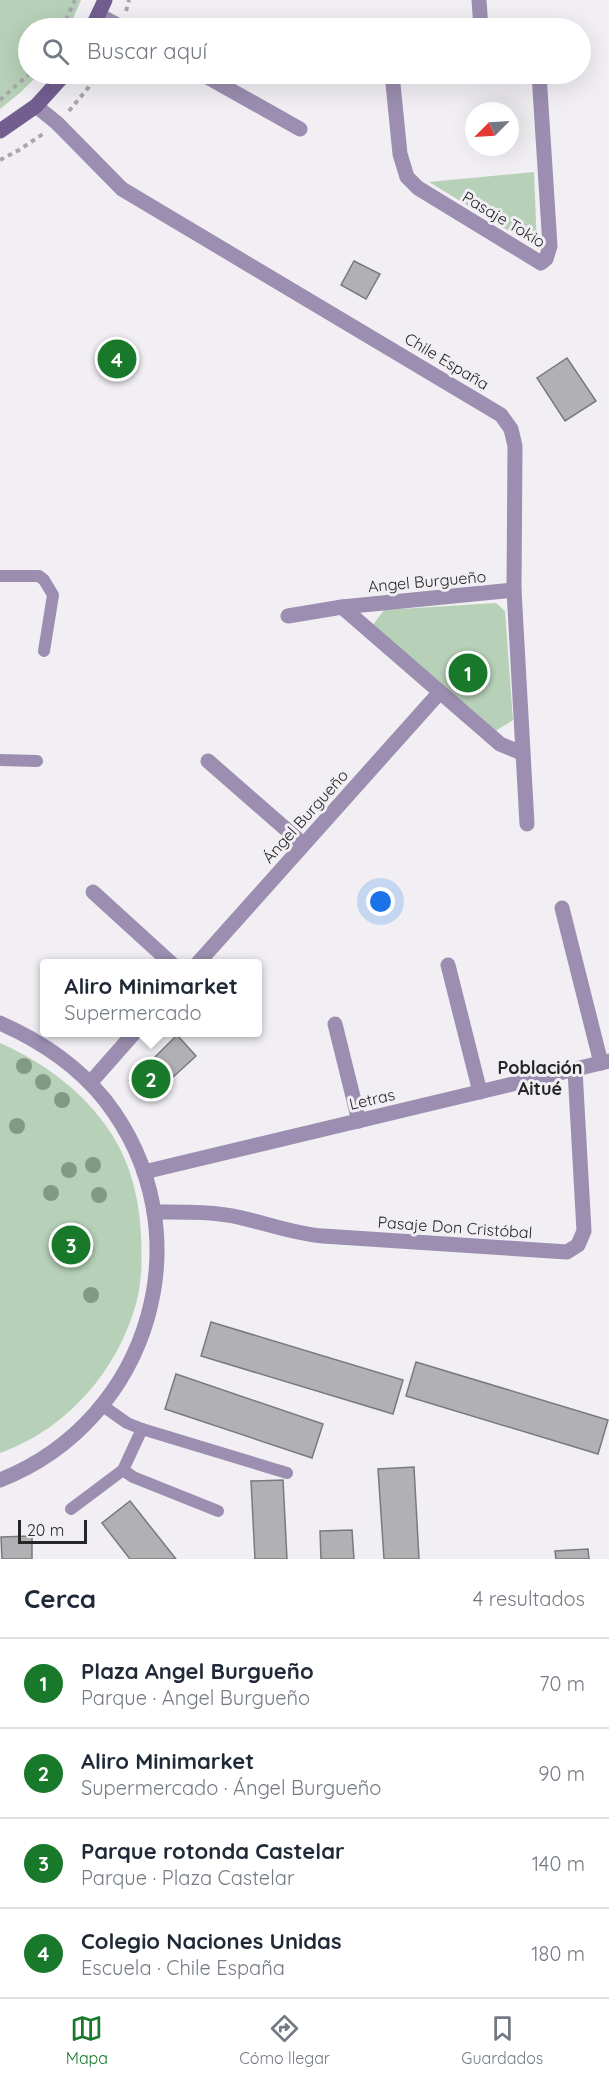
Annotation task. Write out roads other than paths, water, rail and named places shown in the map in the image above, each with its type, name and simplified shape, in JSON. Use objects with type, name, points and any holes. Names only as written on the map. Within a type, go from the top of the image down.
[{"type":"street","points":[[98,18],[105,0]]},
{"type":"street","points":[[479,0],[480,18]]},
{"type":"street","points":[[0,131],[36,106],[55,84]]},
{"type":"street","points":[[220,84],[300,129]]},
{"type":"street","name":"Pasaje Tokio","points":[[393,84],[400,154],[407,177],[418,188],[541,263],[546,259],[550,246],[540,84]]},
{"type":"street","name":"Chile España","points":[[36,106],[57,123],[123,189],[501,414],[511,429],[515,446],[514,590],[527,825]]},
{"type":"street","name":"Angel Burgueño","points":[[288,616],[342,607],[514,590]]},
{"type":"street","points":[[342,607],[500,744],[522,753]]},
{"type":"street","name":"Ángel Burgueño","points":[[200,959],[440,692]]},
{"type":"street","points":[[208,761],[303,844]]},
{"type":"street","points":[[93,892],[168,959]]},
{"type":"street","points":[[562,909],[605,1062]]},
{"type":"street","points":[[448,965],[480,1092]]},
{"type":"street","points":[[0,1023],[47,1047],[90,1083],[105,1100],[120,1123],[144,1172],[157,1235],[156,1270],[147,1323],[129,1367],[103,1406],[84,1427],[40,1461],[0,1480]]},
{"type":"street","points":[[335,1024],[359,1121]]},
{"type":"street","points":[[90,1083],[131,1037]]},
{"type":"street","name":"Letras","points":[[144,1172],[605,1062]]},
{"type":"street","name":"Pasaje Don Cristóbal","points":[[154,1212],[224,1215],[300,1234],[567,1252],[578,1245],[584,1231],[575,1070]]},
{"type":"lane","points":[[0,576],[39,576],[53,595],[44,651]]},
{"type":"lane","points":[[0,760],[37,761]]},
{"type":"lane","points":[[103,1406],[127,1423],[142,1429],[287,1473]]},
{"type":"lane","points":[[71,1509],[123,1470],[142,1429]]},
{"type":"lane","points":[[123,1470],[133,1477],[218,1511]]},
{"type":"place","name":"Colegio Naciones Unidas","points":[[117,359]]},
{"type":"place","name":"Plaza Angel Burgueño","points":[[468,673]]},
{"type":"place","name":"Aliro Minimarket","points":[[151,1079]]},
{"type":"place","name":"Parque rotonda Castelar","points":[[71,1245]]},
{"type":"district","name":"Población Aitué","points":[[540,1077]]}]
